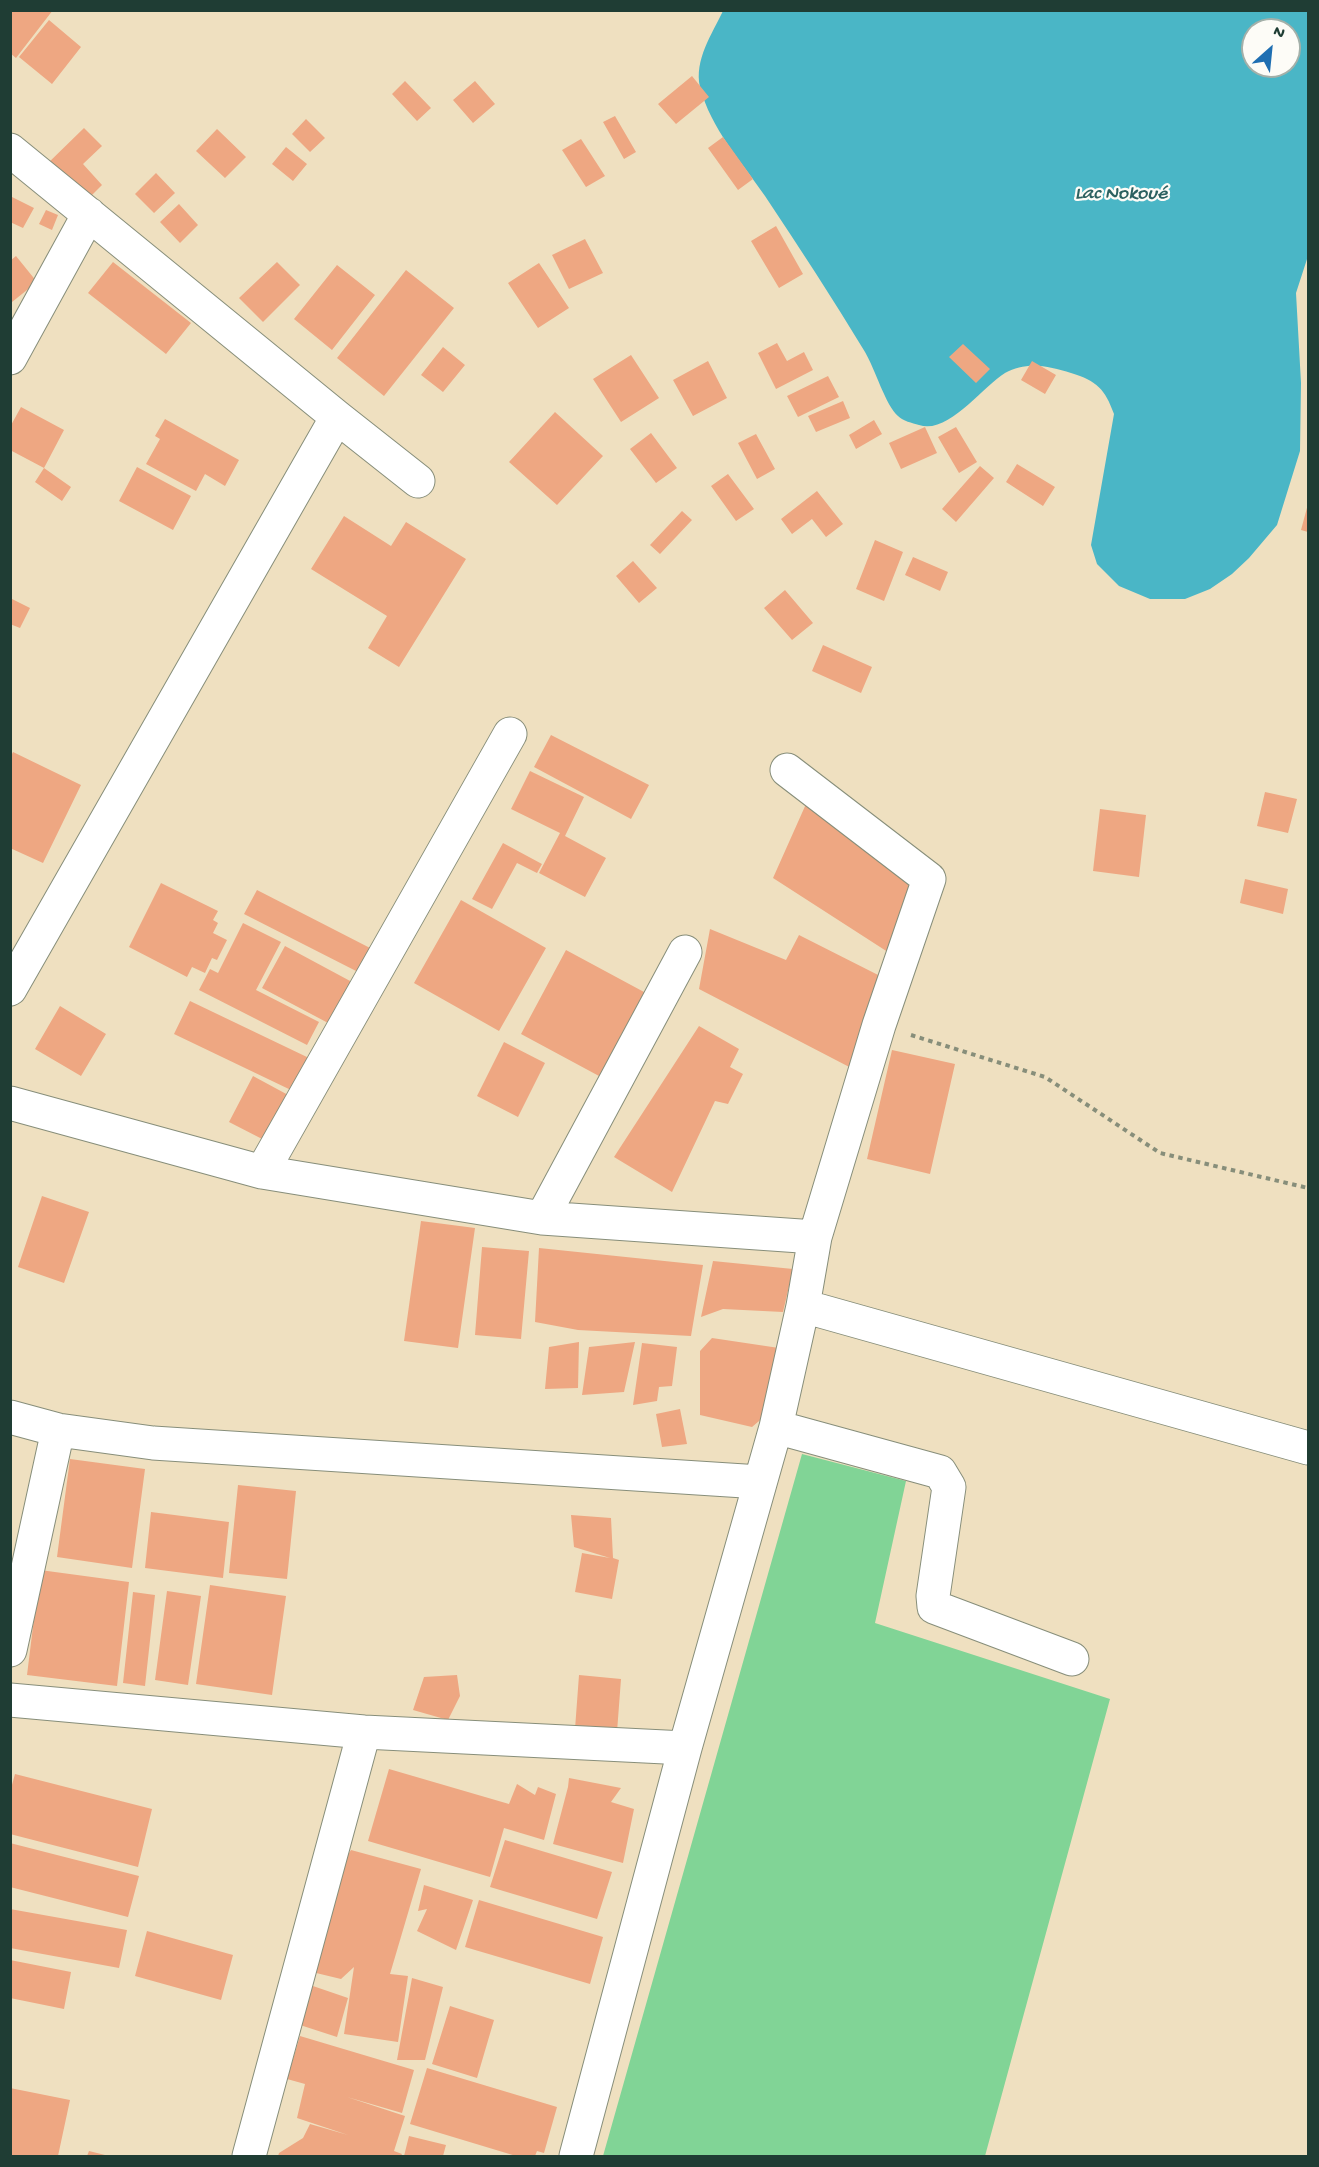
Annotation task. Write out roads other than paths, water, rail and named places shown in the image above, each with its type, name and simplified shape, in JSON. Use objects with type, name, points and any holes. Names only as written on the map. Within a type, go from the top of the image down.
[{"type":"street","points":[[10,150],[418,481]]},
{"type":"street","points":[[10,358],[89,214]]},
{"type":"street","points":[[10,989],[337,417]]},
{"type":"street","points":[[262,1172],[510,734]]},
{"type":"street","points":[[576,2157],[685,1748],[776,1427],[803,1306],[815,1237],[879,1025],[929,879],[787,770]]},
{"type":"street","points":[[542,1218],[685,952]]},
{"type":"street","points":[[10,1103],[262,1172],[542,1218],[815,1237]]},
{"type":"street","points":[[803,1306],[1308,1448]]},
{"type":"street","points":[[10,1417],[58,1430],[153,1443],[760,1482]]},
{"type":"street","points":[[776,1427],[940,1473],[949,1487],[933,1596],[934,1607],[1072,1659]]},
{"type":"street","points":[[10,1650],[58,1430]]},
{"type":"street","points":[[10,1700],[364,1731],[685,1748]]},
{"type":"street","points":[[249,2157],[364,1731]]},
{"type":"water","name":"Lac Nokoué","points":[[723,11],[1308,11],[1308,256],[1296,293],[1301,383],[1300,451],[1277,525],[1249,558],[1232,574],[1210,589],[1185,599],[1150,599],[1119,586],[1097,564],[1091,545],[1114,414],[1099,387],[1080,376],[1046,367],[1021,367],[1005,373],[953,417],[941,423],[930,426],[919,425],[905,421],[898,416],[889,404],[865,352],[841,312],[711,117],[700,87],[699,77],[705,48]]}]
